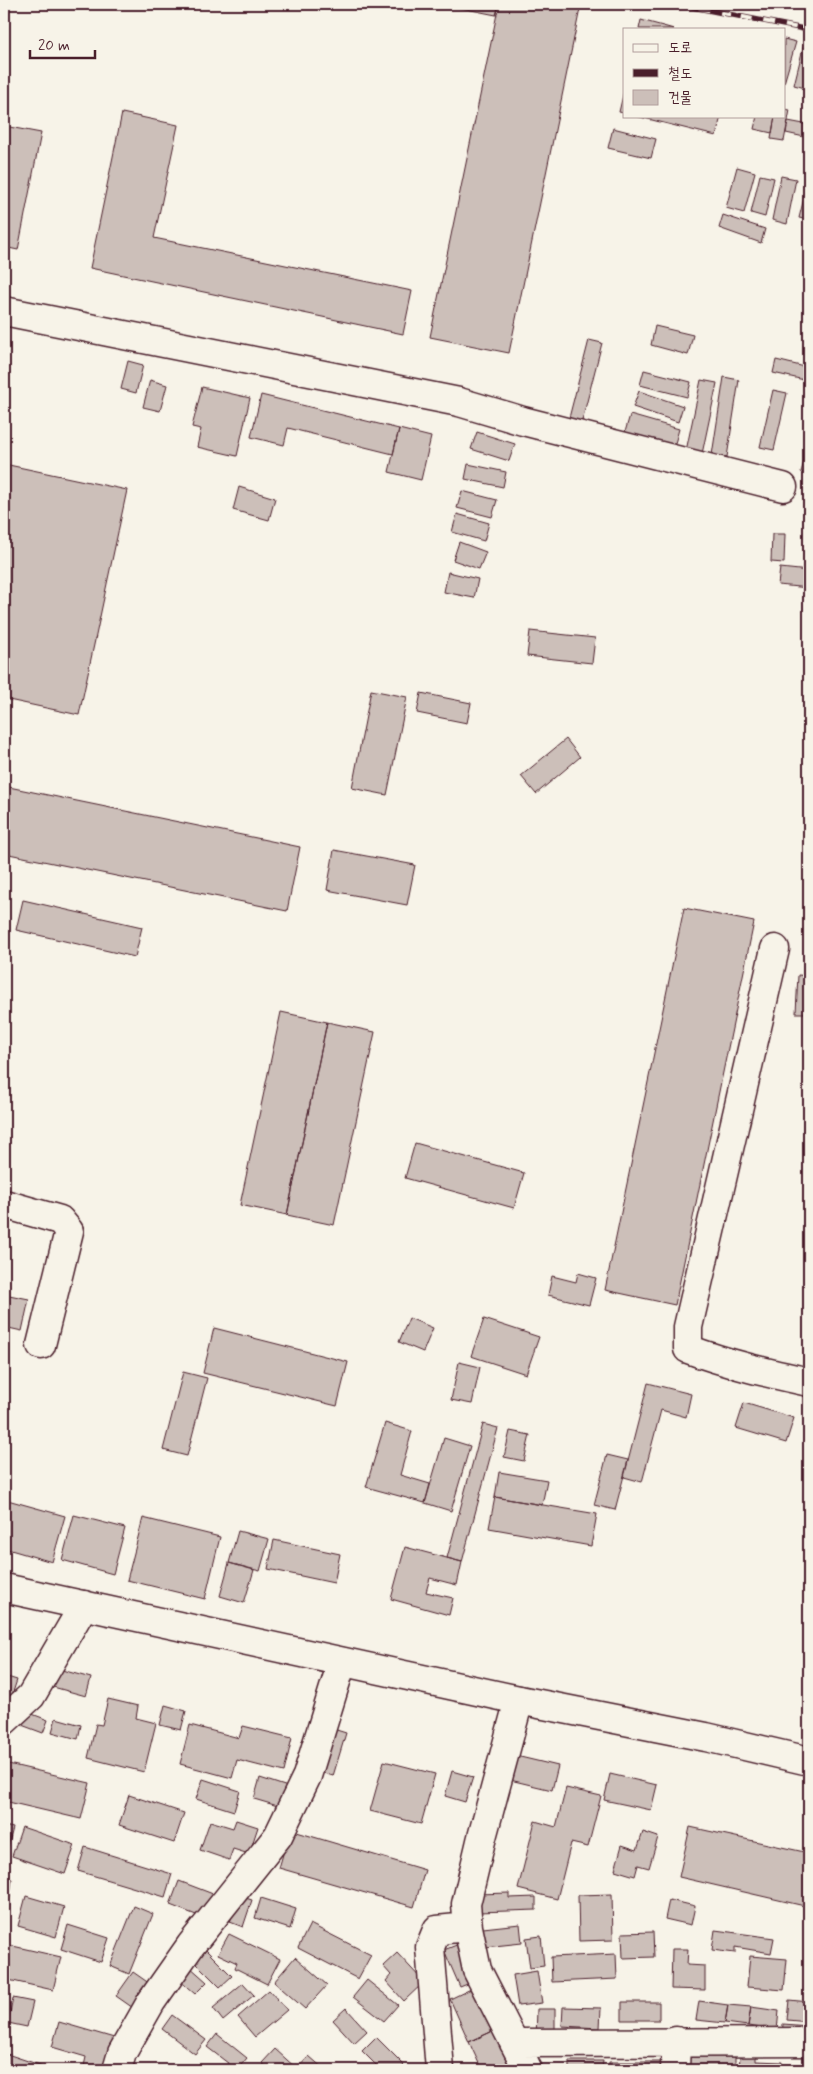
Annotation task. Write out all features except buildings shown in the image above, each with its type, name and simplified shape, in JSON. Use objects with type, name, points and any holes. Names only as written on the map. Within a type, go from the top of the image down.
[{"type":"street","points":[[4,311],[458,402],[522,421],[784,487]]},
{"type":"street","points":[[775,948],[687,1338],[688,1349],[701,1354],[736,1366],[809,1382]]},
{"type":"street","points":[[4,1204],[60,1220],[69,1231],[41,1345]]},
{"type":"street","points":[[4,1588],[519,1700],[706,1737],[809,1761]]},
{"type":"street","points":[[4,1721],[31,1696],[84,1605]]},
{"type":"street","points":[[117,2070],[122,2053],[151,2002],[191,1945],[278,1836],[307,1776],[342,1662]]},
{"type":"street","points":[[519,1700],[466,1904],[468,1927],[477,1970],[528,2070]]},
{"type":"street","points":[[438,2070],[430,1947],[437,1930],[468,1927]]},
{"type":"street","points":[[675,2070],[676,2041]]},
{"type":"street","points":[[514,2043],[809,2042]]},
{"type":"railway","points":[[677,4],[809,30]]}]
